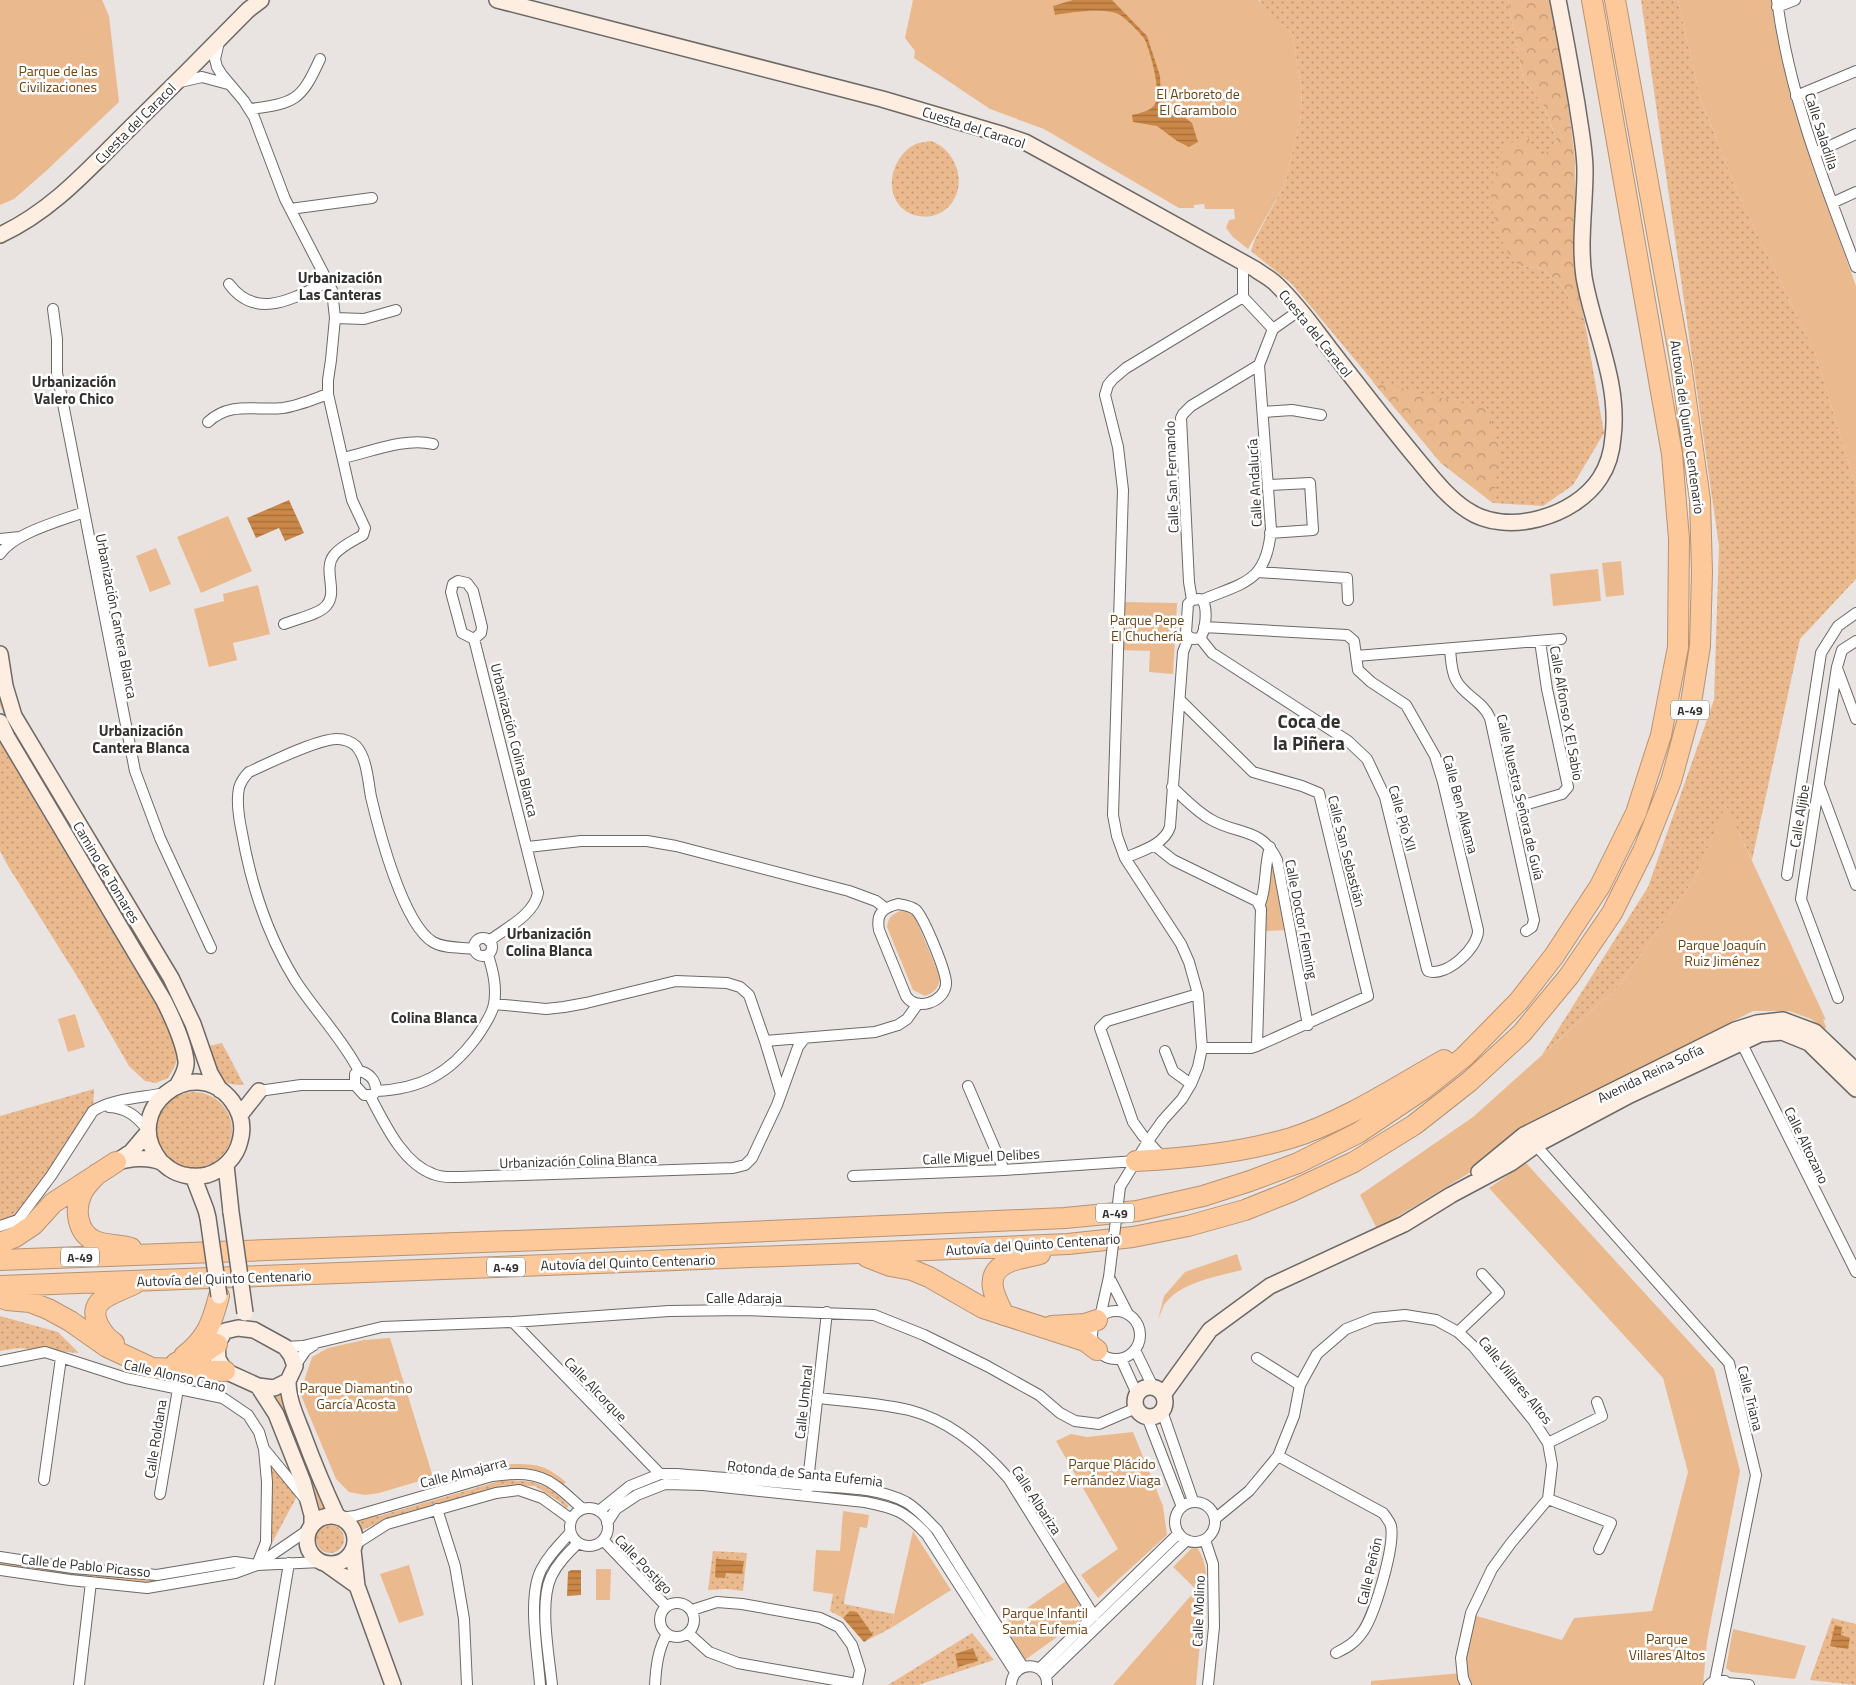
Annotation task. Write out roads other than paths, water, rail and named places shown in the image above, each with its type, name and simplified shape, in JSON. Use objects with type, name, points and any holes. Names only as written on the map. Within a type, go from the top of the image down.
[{"type":"highway","name":"Autovía del Quinto Centenario","points":[[0,1260],[711,1234],[1065,1218],[1137,1211],[1203,1196],[1298,1163],[1350,1137],[1425,1088],[1464,1057],[1518,1001],[1554,956],[1600,886],[1636,812],[1661,735],[1678,647],[1679,539],[1672,454],[1592,0]]},
{"type":"highway","name":"Autovía del Quinto Centenario","points":[[0,1286],[858,1254],[1068,1244],[1134,1237],[1188,1226],[1245,1210],[1290,1192],[1354,1162],[1414,1125],[1470,1081],[1522,1033],[1570,976],[1612,913],[1644,849],[1671,781],[1691,706],[1700,646],[1702,572],[1700,500],[1681,366],[1615,0]]},
{"type":"highway","points":[[1136,1161],[1228,1152],[1291,1138],[1332,1121],[1381,1097],[1482,1038]]},
{"type":"highway","points":[[0,1243],[15,1237],[27,1229],[53,1204],[116,1162]]},
{"type":"highway","points":[[97,1174],[82,1191],[78,1205],[77,1218],[82,1229],[95,1241],[160,1254]]},
{"type":"highway","points":[[1004,1315],[995,1297],[992,1282],[997,1270],[1010,1262],[1030,1258],[1068,1244]]},
{"type":"highway","points":[[858,1254],[890,1266],[912,1270],[930,1277],[983,1308],[1085,1341],[1097,1350]]},
{"type":"highway","points":[[141,1281],[101,1300],[96,1310],[96,1323],[105,1338],[128,1352],[154,1363],[175,1363],[202,1354],[221,1338]]},
{"type":"highway","points":[[175,1363],[194,1348],[211,1326],[219,1296]]},
{"type":"highway","points":[[0,1297],[7,1300],[30,1302],[48,1309],[70,1321],[107,1347],[152,1368],[225,1371]]},
{"type":"highway","points":[[1043,1327],[1085,1324],[1099,1319]]},
{"type":"street","name":"Cuesta del Caracol","points":[[0,225],[28,210],[60,185],[246,0]]},
{"type":"street","name":"Cuesta del Caracol","points":[[0,235],[19,226],[47,208],[85,174],[248,10],[261,0]]},
{"type":"street","name":"Cuesta del Caracol","points":[[497,0],[913,107],[1025,142],[1243,263],[1277,285],[1300,310],[1398,436],[1451,497],[1468,511],[1499,522],[1522,522],[1546,517],[1568,507],[1584,495],[1599,479],[1609,459],[1613,439],[1615,420],[1613,396],[1584,277],[1582,239],[1585,169],[1578,112],[1558,0]]},
{"type":"street","points":[[1777,3],[1795,0]]},
{"type":"street","name":"Calle Saladilla","points":[[1777,3],[1786,58],[1796,96],[1814,153],[1856,267]]},
{"type":"street","points":[[220,39],[216,51],[217,67],[250,109],[264,141],[278,185],[332,290],[335,318],[328,394],[352,500],[365,528],[363,536],[338,550],[330,562],[331,594],[326,606],[314,613],[284,624]]},
{"type":"street","points":[[250,109],[282,104],[294,99],[304,90],[320,59]]},
{"type":"street","points":[[1796,96],[1856,71]]},
{"type":"street","points":[[176,83],[202,77],[232,86]]},
{"type":"street","points":[[1814,153],[1856,134]]},
{"type":"street","points":[[1832,203],[1856,192]]},
{"type":"street","points":[[290,209],[372,198]]},
{"type":"street","points":[[1243,263],[1243,297],[1273,329],[1300,310]]},
{"type":"street","points":[[229,284],[239,296],[251,303],[271,304],[292,298],[329,281]]},
{"type":"street","points":[[1120,1186],[1148,1141],[1192,1084],[1202,1048],[1198,994],[1192,970],[1185,953],[1125,858],[1117,836],[1112,807],[1123,490],[1118,446],[1105,395],[1108,385],[1126,368],[1243,297]]},
{"type":"street","points":[[0,554],[3,549],[21,537],[84,512],[57,373],[57,338],[53,310]]},
{"type":"street","points":[[335,318],[364,319],[396,310]]},
{"type":"street","name":"Calle Andalucía","points":[[1258,572],[1266,560],[1270,533],[1260,365],[1273,329]]},
{"type":"street","name":"Calle San Fernando","points":[[1200,638],[1203,634],[1206,605],[1197,600],[1189,582],[1181,418],[1191,406],[1260,365]]},
{"type":"street","points":[[208,422],[230,410],[290,407],[328,394]]},
{"type":"street","points":[[1263,412],[1292,410],[1321,415]]},
{"type":"street","points":[[343,458],[410,442],[433,444]]},
{"type":"street","points":[[1268,485],[1310,483],[1313,530],[1270,533]]},
{"type":"street","name":"Urbanización Cantera Blanca","points":[[84,512],[135,771],[160,838],[210,948]]},
{"type":"street","points":[[0,539],[21,537]]},
{"type":"street","points":[[1125,858],[1154,845],[1164,838],[1168,832],[1184,652],[1188,637],[1186,633],[1188,604],[1245,582],[1258,572],[1347,578],[1348,600]]},
{"type":"street","name":"Urbanización Colina Blanca","points":[[458,581],[467,583],[473,591],[482,627],[481,633],[474,639],[465,636],[460,628],[450,592],[453,584],[458,581]]},
{"type":"street","points":[[1787,875],[1821,653],[1838,626],[1856,613]]},
{"type":"street","name":"Calle Ben Alkama","points":[[1204,626],[1345,634],[1354,641],[1357,667],[1362,675],[1406,705],[1435,756],[1443,782],[1478,930]]},
{"type":"street","points":[[1188,637],[1200,638]]},
{"type":"street","name":"Calle Pío XII","points":[[1200,638],[1212,653],[1348,740],[1367,759],[1385,797],[1428,971],[1440,972],[1450,968],[1475,945],[1478,940],[1478,930]]},
{"type":"street","name":"Urbanización Colina Blanca","points":[[474,639],[528,847],[538,893],[537,901],[532,909],[489,941]]},
{"type":"street","points":[[1356,656],[1561,639]]},
{"type":"street","name":"Calle Alfonso X El Sabio","points":[[1510,809],[1562,794],[1568,787],[1546,689],[1540,641]]},
{"type":"street","name":"Calle Aljibe","points":[[1838,998],[1801,899],[1837,667],[1842,650],[1856,641]]},
{"type":"street","name":"Calle Nuestra Señora de Guía","points":[[1450,649],[1456,681],[1484,706],[1490,718],[1534,920],[1532,927],[1526,931]]},
{"type":"street","name":"Camino de Tomares","points":[[0,654],[5,686],[14,716],[171,978],[193,1024],[210,1074],[224,1094]]},
{"type":"street","points":[[1837,667],[1856,719]]},
{"type":"street","name":"Calle San Sebastián","points":[[1180,700],[1253,772],[1302,786],[1319,794],[1368,996],[1308,1025]]},
{"type":"street","name":"Camino de Tomares","points":[[0,722],[6,737],[164,1001],[176,1028],[186,1062],[183,1075],[171,1090]]},
{"type":"street","points":[[373,1093],[374,1081],[370,1076],[358,1071],[351,1057],[295,980],[270,933],[249,871],[244,847],[238,801],[242,778],[249,772],[324,741],[338,739],[348,741],[356,746],[364,763],[378,824],[395,879],[412,916],[422,931],[432,941],[442,946],[474,949],[482,956],[488,955],[492,949],[489,941],[481,939],[477,942],[474,949]]},
{"type":"street","points":[[1818,784],[1856,885]]},
{"type":"street","name":"Calle Doctor Fleming","points":[[1172,787],[1208,818],[1257,837],[1270,847],[1277,860],[1308,1025]]},
{"type":"street","points":[[528,847],[600,840],[659,843],[849,891],[870,898],[885,908]]},
{"type":"street","points":[[1154,845],[1169,857],[1260,904]]},
{"type":"street","points":[[1257,1046],[1261,935],[1260,904],[1270,847]]},
{"type":"street","points":[[765,1041],[804,1039],[875,1032],[887,1029],[898,1025],[918,1005],[930,1002],[941,996],[947,985],[944,972],[923,920],[915,909],[904,904],[898,904],[885,908],[878,916],[879,930],[906,996],[909,1001],[918,1005]]},
{"type":"street","points":[[358,1071],[355,1074],[355,1085],[364,1095],[412,1087],[425,1082],[445,1070],[462,1055],[476,1038],[494,1004],[494,980],[488,955]]},
{"type":"street","points":[[494,1004],[546,1008],[564,1007],[676,980],[727,983],[740,987],[749,995],[781,1094]]},
{"type":"street","points":[[1164,1159],[1133,1122],[1100,1028],[1106,1022],[1198,994]]},
{"type":"street","name":"Avenida Reina Sofía","points":[[1158,1391],[1210,1330],[1270,1286],[1404,1224],[1511,1163],[1530,1140],[1630,1095],[1738,1036],[1757,1023],[1782,1020],[1815,1032],[1856,1072]]},
{"type":"street","points":[[1202,1048],[1251,1048],[1308,1025]]},
{"type":"street","name":"Avenida Reina Sofía","points":[[1738,1036],[1782,1032],[1809,1043],[1856,1089]]},
{"type":"street","name":"Calle Altozano","points":[[1738,1036],[1856,1272]]},
{"type":"street","name":"Urbanización Colina Blanca","points":[[373,1093],[391,1135],[413,1161],[433,1174],[460,1177],[741,1167],[752,1158],[781,1094],[792,1059],[804,1039]]},
{"type":"street","points":[[1165,1051],[1173,1071],[1192,1084]]},
{"type":"street","points":[[0,1226],[18,1220],[51,1176],[93,1111],[101,1106],[122,1100],[196,1083],[208,1085],[224,1094],[240,1115],[242,1130],[236,1152],[226,1164],[216,1171],[205,1175],[193,1176],[176,1172],[161,1162],[152,1148],[148,1130],[149,1117],[154,1107],[171,1090]]},
{"type":"street","points":[[224,1094],[301,1085],[355,1085]]},
{"type":"street","points":[[968,1086],[1004,1170]]},
{"type":"street","points":[[240,1115],[259,1091]]},
{"type":"street","points":[[101,1106],[122,1108],[138,1119],[148,1130]]},
{"type":"street","points":[[116,1162],[131,1152],[148,1130]]},
{"type":"street","name":"Calle Triana","points":[[1530,1140],[1729,1363],[1756,1474],[1712,1683]]},
{"type":"street","points":[[116,1162],[136,1158],[161,1162]]},
{"type":"street","name":"Calle Miguel Delibes","points":[[853,1176],[1004,1170],[1136,1161]]},
{"type":"street","points":[[1109,1277],[1128,1314],[1134,1319],[1140,1331],[1140,1339],[1135,1350],[1128,1356],[1120,1359],[1105,1357],[1097,1350],[1092,1335],[1093,1327],[1099,1319],[1109,1277],[1120,1186],[1119,1169],[1110,1163]]},
{"type":"street","points":[[226,1164],[245,1313],[254,1330]]},
{"type":"street","points":[[193,1176],[208,1218],[219,1296],[221,1338],[218,1360],[225,1371],[258,1386],[274,1388],[288,1381]]},
{"type":"street","points":[[1458,1332],[1499,1293],[1482,1274]]},
{"type":"street","name":"Calle Adaraja","points":[[285,1346],[303,1346],[382,1327],[513,1322],[669,1311],[745,1310],[874,1315],[924,1335],[1039,1395],[1060,1413],[1075,1421],[1099,1424],[1140,1406]]},
{"type":"street","points":[[1099,1319],[1114,1311],[1128,1314]]},
{"type":"street","name":"Calle Umbral","points":[[807,1496],[827,1312]]},
{"type":"street","name":"Calle Villares Altos","points":[[1216,1518],[1248,1491],[1278,1456],[1294,1416],[1300,1385],[1317,1354],[1346,1329],[1374,1318],[1405,1315],[1436,1320],[1458,1332],[1473,1346],[1533,1420],[1548,1443],[1552,1465],[1548,1499]]},
{"type":"street","name":"Calle Alcorque","points":[[513,1322],[660,1474]]},
{"type":"street","points":[[221,1338],[238,1328],[254,1330],[285,1346],[292,1355],[295,1366]]},
{"type":"street","points":[[322,1340],[306,1350],[295,1366],[288,1381],[288,1393],[319,1475],[339,1517],[352,1529],[357,1586],[393,1685]]},
{"type":"street","points":[[1135,1350],[1165,1402],[1162,1411],[1194,1501]]},
{"type":"street","name":"Calle Alonso Cano","points":[[0,1361],[44,1352],[126,1378],[224,1398],[248,1415],[259,1432],[264,1449],[267,1482],[266,1542],[257,1565]]},
{"type":"street","points":[[44,1480],[62,1358]]},
{"type":"street","points":[[1257,1358],[1300,1385]]},
{"type":"street","points":[[1120,1359],[1182,1507]]},
{"type":"street","points":[[258,1386],[276,1414],[303,1482],[309,1504],[310,1527],[307,1544],[309,1552],[357,1586]]},
{"type":"street","name":"Calle Roldana","points":[[160,1494],[178,1389]]},
{"type":"street","points":[[1140,1406],[1142,1389],[1158,1391]]},
{"type":"street","name":"Calle Albariza","points":[[817,1398],[884,1405],[910,1410],[938,1422],[965,1438],[993,1460],[1008,1479],[1094,1616]]},
{"type":"street","points":[[1548,1443],[1602,1416],[1597,1402]]},
{"type":"street","points":[[1140,1406],[1152,1417],[1162,1411]]},
{"type":"street","points":[[264,1449],[309,1504]]},
{"type":"street","name":"Calle Peñón","points":[[1278,1456],[1384,1513],[1391,1525],[1392,1540],[1374,1613],[1362,1634],[1336,1653]]},
{"type":"street","name":"Calle Almajarra","points":[[339,1517],[355,1516],[492,1476],[515,1473],[538,1477],[556,1486],[583,1509]]},
{"type":"street","name":"Rotonda de Santa Eufemia","points":[[599,1511],[630,1486],[660,1474],[808,1485],[886,1494],[907,1503],[937,1530],[1019,1669]]},
{"type":"street","name":"Rotonda de Santa Eufemia","points":[[603,1540],[607,1534],[607,1523],[616,1509],[636,1495],[665,1484],[702,1485],[865,1502],[891,1507],[911,1518],[927,1535],[1019,1669]]},
{"type":"street","name":"Calle Almajarra","points":[[354,1547],[387,1524],[496,1493],[519,1490],[542,1498],[570,1520]]},
{"type":"street","points":[[1466,1685],[1462,1678],[1461,1658],[1471,1613],[1492,1570],[1510,1543],[1548,1499],[1611,1523],[1599,1548]]},
{"type":"street","points":[[1194,1501],[1204,1503],[1211,1509],[1216,1518],[1215,1528],[1211,1535],[1199,1542],[1183,1537],[1175,1524],[1176,1515],[1182,1507],[1194,1501]]},
{"type":"street","points":[[436,1509],[455,1566],[464,1619],[468,1685]]},
{"type":"street","points":[[603,1540],[597,1545],[586,1547],[578,1544],[570,1533],[570,1520],[575,1513],[583,1509],[593,1509],[599,1511],[604,1516],[607,1523]]},
{"type":"street","points":[[310,1527],[321,1518],[329,1516],[339,1517]]},
{"type":"street","name":"Calle de Pablo Picasso","points":[[0,1570],[146,1588],[235,1573],[257,1565],[310,1527]]},
{"type":"street","points":[[540,1685],[534,1606],[535,1589],[540,1571],[570,1533]]},
{"type":"street","points":[[1044,1676],[1094,1616],[1183,1537]]},
{"type":"street","points":[[1044,1676],[1183,1537]]},
{"type":"street","name":"Calle Postigo","points":[[603,1540],[666,1606]]},
{"type":"street","name":"Calle Molino","points":[[1205,1540],[1213,1564],[1214,1627],[1208,1685]]},
{"type":"street","points":[[552,1685],[545,1607],[547,1590],[551,1577],[559,1563],[578,1544]]},
{"type":"street","points":[[324,1563],[342,1561],[348,1557],[354,1547]]},
{"type":"street","name":"Calle de Pablo Picasso","points":[[0,1557],[73,1568],[157,1575],[235,1562],[257,1565],[324,1563]]},
{"type":"street","points":[[269,1685],[289,1564]]},
{"type":"street","points":[[79,1685],[91,1582]]},
{"type":"street","points":[[676,1602],[688,1606],[692,1610],[695,1616],[693,1627],[683,1636],[667,1634],[660,1624],[660,1614],[666,1606],[676,1602]]},
{"type":"street","points":[[688,1633],[709,1652],[738,1663],[857,1684],[860,1670],[852,1645],[838,1627],[820,1618],[742,1604],[718,1602],[692,1610]]},
{"type":"street","points":[[655,1685],[662,1642],[667,1634]]},
{"type":"street","points":[[1011,1685],[1011,1677],[1019,1669],[1044,1676]]},
{"type":"street","points":[[1712,1683],[1748,1685]]},
{"type":"district","name":"Urbanización Las Canteras","points":[[340,286]]},
{"type":"district","name":"Urbanización Valero Chico","points":[[74,390]]},
{"type":"district","name":"Coca de la Piñera","points":[[1309,731]]},
{"type":"district","name":"Urbanización Cantera Blanca","points":[[141,738]]},
{"type":"district","name":"Urbanización Colina Blanca","points":[[549,942]]},
{"type":"district","name":"Colina Blanca","points":[[434,1017]]},
{"type":"park label","name":"Parque de las Civilizaciones","points":[[58,78]]},
{"type":"park label","name":"El Arboreto de El Carambolo","points":[[1198,102]]},
{"type":"park label","name":"Parque Pepe El Chuchería","points":[[1147,628]]},
{"type":"park label","name":"Parque Joaquín Ruiz Jiménez","points":[[1722,952]]},
{"type":"park label","name":"Parque Diamantino García Acosta","points":[[356,1395]]},
{"type":"park label","name":"Parque Plácido Fernández Viaga","points":[[1112,1472]]},
{"type":"park label","name":"Parque Infantil Santa Eufemia","points":[[1045,1620]]},
{"type":"park label","name":"Parque Villares Altos","points":[[1667,1646]]}]
